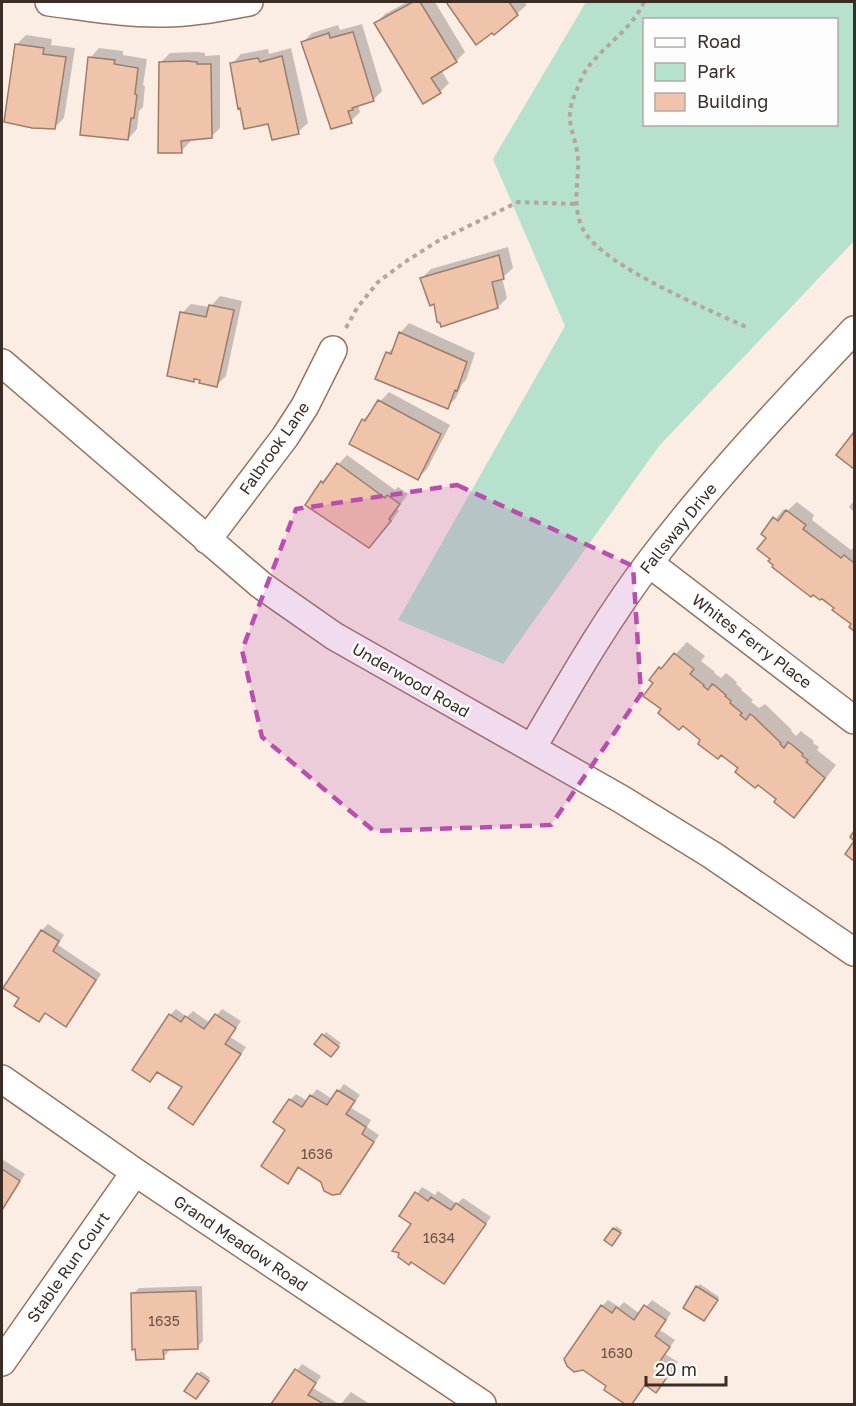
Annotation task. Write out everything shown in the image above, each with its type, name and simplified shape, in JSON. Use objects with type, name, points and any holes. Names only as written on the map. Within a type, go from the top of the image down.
[{"type":"street","points":[[49,2],[119,12],[166,13],[249,2]]},
{"type":"street","name":"Fallsway Drive","points":[[532,748],[595,640],[650,562],[722,474],[855,330]]},
{"type":"street","name":"Falbrook Lane","points":[[207,540],[290,429],[305,406],[333,350]]},
{"type":"street","name":"Underwood Road","points":[[2,363],[261,585],[334,636],[621,799],[712,855],[855,952]]},
{"type":"street","name":"Whites Ferry Place","points":[[650,562],[855,720]]},
{"type":"street","name":"Grand Meadow Road","points":[[2,1078],[135,1172],[482,1404]]},
{"type":"street","name":"Stable Run Court","points":[[2,1362],[135,1172]]},
{"type":"path","points":[[644,2],[640,12],[587,68],[569,113],[570,131],[578,156],[575,204],[583,230],[595,246],[642,277],[748,328]]},
{"type":"path","points":[[333,350],[357,308],[378,282],[438,241],[518,202],[575,204]]},
{"type":"highlighted area","points":[[457,485],[633,566],[641,694],[551,825],[374,831],[262,737],[242,650],[296,509]]},
{"type":"green space","points":[[586,2],[854,2],[854,241],[659,446],[503,664],[398,620],[565,326],[493,159]]},
{"type":"building","points":[[413,2],[420,2],[457,62],[431,78],[441,93],[423,104],[374,23]]},
{"type":"building","points":[[446,2],[509,2],[518,15],[494,35],[492,33],[476,45]]},
{"type":"building","points":[[353,32],[374,101],[348,111],[352,123],[331,129],[301,42],[329,33],[330,38]]},
{"type":"building","points":[[15,44],[44,48],[43,54],[66,57],[55,129],[32,128],[4,122]]},
{"type":"building","points":[[282,56],[299,134],[272,140],[268,124],[244,129],[230,63],[258,58],[260,62]]},
{"type":"building","points":[[88,57],[115,60],[114,64],[138,68],[134,118],[131,118],[128,140],[80,135]]},
{"type":"building","points":[[187,61],[211,64],[212,138],[181,141],[182,153],[158,153],[159,62]]},
{"type":"building","points":[[499,255],[504,279],[492,282],[498,308],[441,327],[437,322],[434,304],[430,306],[420,278]]},
{"type":"building","points":[[209,305],[234,310],[217,387],[199,383],[200,380],[194,379],[194,382],[167,376],[180,312],[206,317]]},
{"type":"building","points":[[399,332],[467,362],[448,409],[375,379],[386,352],[391,354]]},
{"type":"building","points":[[378,400],[441,434],[418,480],[349,444],[362,419],[365,421]]},
{"type":"building","points":[[854,432],[854,469],[836,455]]},
{"type":"building","points":[[337,463],[385,498],[387,495],[400,504],[389,519],[391,521],[369,548],[305,505],[321,481],[323,483]]},
{"type":"building","points":[[786,510],[806,525],[803,529],[841,558],[844,555],[854,563],[854,631],[849,627],[851,624],[832,610],[834,608],[822,599],[813,595],[811,597],[803,591],[772,567],[773,565],[768,561],[770,559],[757,549],[766,538],[761,534],[773,517],[778,521]]},
{"type":"building","points":[[674,653],[694,669],[690,674],[703,686],[708,690],[712,684],[714,685],[742,713],[740,715],[746,720],[750,714],[753,716],[784,748],[788,742],[791,744],[808,760],[806,762],[825,778],[794,818],[774,802],[776,799],[758,785],[755,788],[735,772],[738,768],[721,755],[718,759],[698,744],[700,740],[683,726],[679,730],[658,713],[661,709],[643,696],[653,683],[649,680]]},
{"type":"building","points":[[854,841],[854,861],[845,854]]},
{"type":"building","points":[[41,930],[59,941],[53,951],[96,980],[66,1027],[45,1013],[39,1022],[14,1006],[19,998],[3,988]]},
{"type":"building","points":[[169,1014],[181,1022],[185,1016],[204,1029],[215,1014],[236,1028],[225,1044],[241,1054],[193,1125],[168,1108],[182,1087],[157,1072],[150,1082],[132,1070]]},
{"type":"building","points":[[322,1034],[339,1047],[331,1057],[314,1044]]},
{"type":"building","points":[[337,1090],[355,1101],[346,1114],[366,1127],[362,1134],[374,1142],[340,1194],[332,1195],[324,1191],[321,1182],[298,1167],[288,1184],[261,1166],[285,1130],[273,1122],[289,1099],[302,1107],[310,1095],[327,1105]]},
{"type":"building","points":[[2,1169],[20,1181],[2,1210]]},
{"type":"building","points":[[415,1192],[428,1201],[431,1197],[451,1210],[456,1203],[486,1224],[444,1284],[411,1262],[409,1265],[398,1257],[399,1253],[392,1251],[411,1224],[399,1216]]},
{"type":"building","points":[[613,1228],[621,1233],[612,1246],[604,1240]]},
{"type":"building","points":[[696,1286],[718,1300],[704,1321],[683,1308]]},
{"type":"building","points":[[196,1291],[198,1349],[163,1350],[164,1359],[136,1360],[135,1349],[132,1350],[131,1293]]},
{"type":"building","points":[[601,1305],[612,1313],[616,1307],[634,1320],[644,1305],[666,1320],[655,1336],[670,1347],[660,1361],[673,1369],[656,1393],[645,1385],[632,1404],[625,1404],[604,1390],[606,1386],[583,1370],[574,1372],[567,1366],[564,1359]]},
{"type":"building","points":[[295,1369],[316,1383],[308,1395],[324,1404],[271,1404]]},
{"type":"building","points":[[197,1373],[209,1381],[196,1399],[184,1391]]}]
